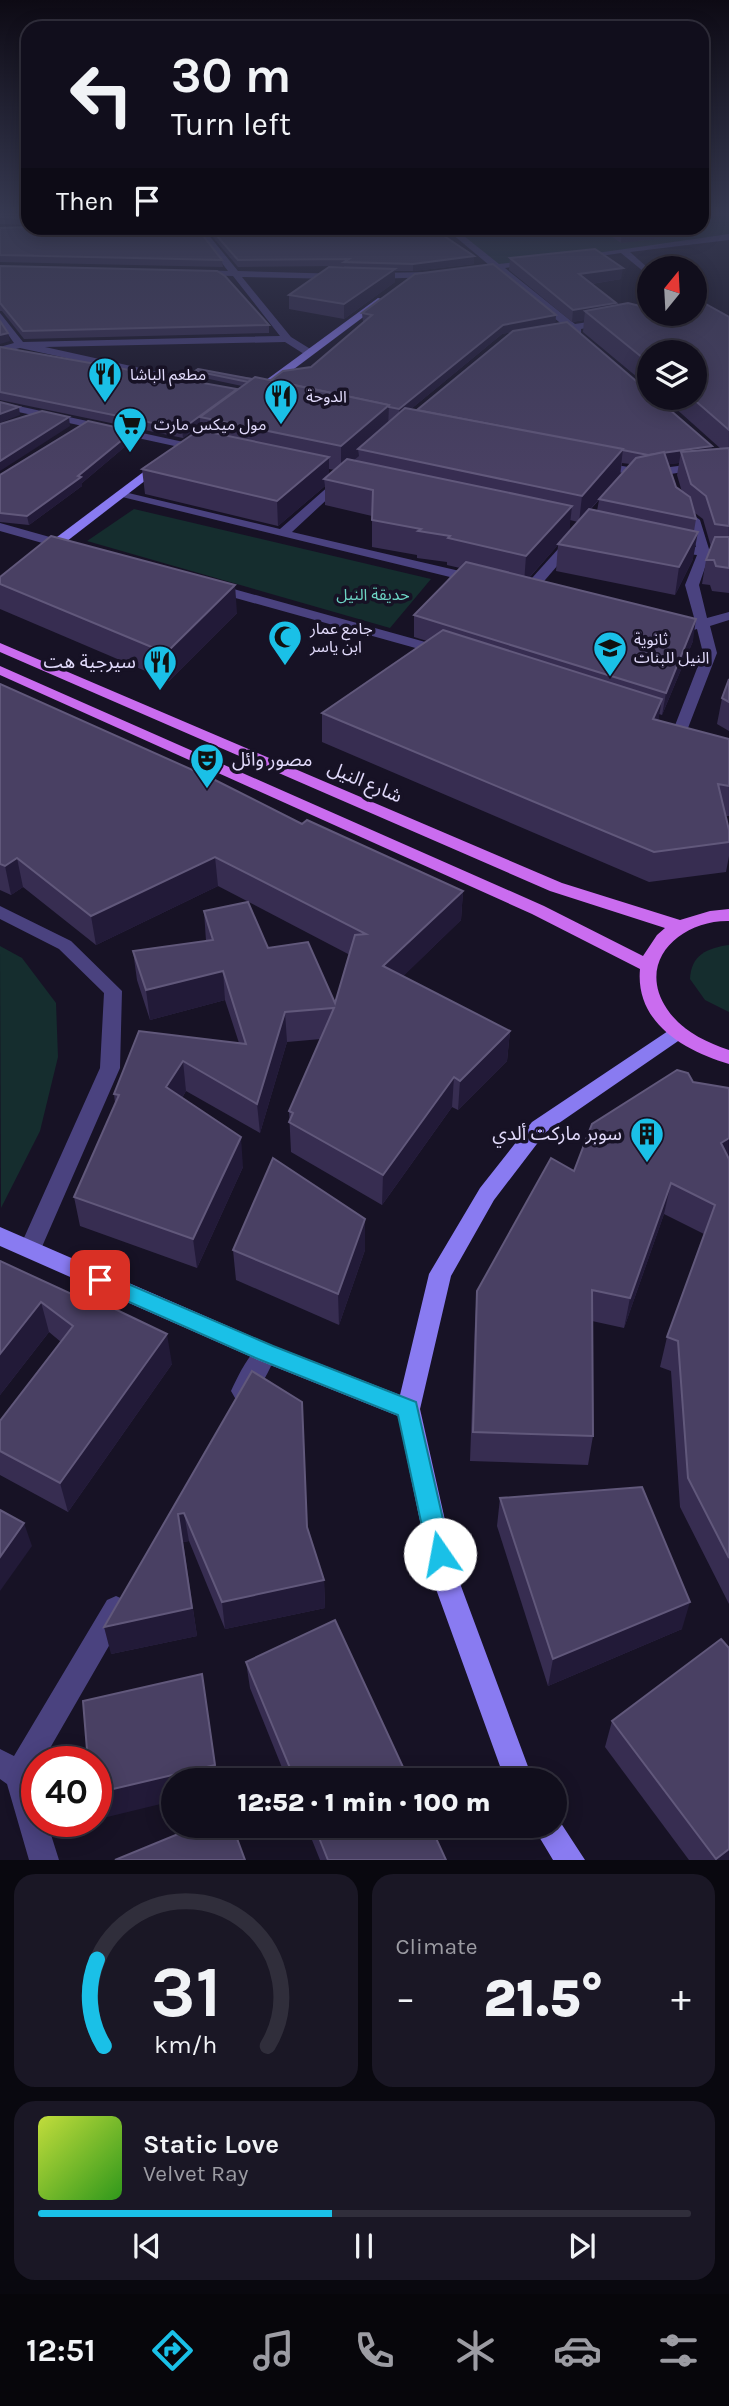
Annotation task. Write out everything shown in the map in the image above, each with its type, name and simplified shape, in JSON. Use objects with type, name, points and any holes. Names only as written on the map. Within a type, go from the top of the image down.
[{"type":"main road","name":"شارع النيل","points":[[0,647],[556,887],[679,926]]},
{"type":"main road","points":[[0,670],[538,910],[646,965]]},
{"type":"main road","points":[[729,915],[679,926],[662,939],[646,965],[649,995],[665,1021],[677,1032],[709,1051],[729,1057]]},
{"type":"street","points":[[256,301],[287,339],[308,352]]},
{"type":"street","points":[[253,396],[308,352],[380,301]]},
{"type":"street","points":[[540,301],[582,336]]},
{"type":"street","points":[[0,316],[20,345],[188,382]]},
{"type":"street","points":[[533,334],[624,319]]},
{"type":"street","points":[[0,350],[20,345],[287,339]]},
{"type":"street","points":[[0,405],[42,414],[81,428],[211,451]]},
{"type":"street","points":[[21,422],[42,414]]},
{"type":"street","points":[[37,557],[204,431]]},
{"type":"street","points":[[592,464],[646,474]]},
{"type":"street","points":[[618,488],[627,478],[714,464]]},
{"type":"street","points":[[667,471],[680,510],[694,520],[704,554],[692,585],[710,653],[674,726],[694,736]]},
{"type":"street","points":[[283,533],[351,477],[330,477]]},
{"type":"street","points":[[120,495],[465,576],[442,593]]},
{"type":"street","points":[[0,527],[82,550]]},
{"type":"street","points":[[528,592],[583,529]]},
{"type":"street","points":[[658,545],[704,554],[729,555]]},
{"type":"street","points":[[202,584],[405,635],[451,654]]},
{"type":"street","points":[[671,625],[685,628],[729,616]]},
{"type":"street","points":[[0,912],[65,945],[113,991],[110,1068],[30,1249]]},
{"type":"street","points":[[515,1768],[445,1578],[408,1409],[440,1274],[487,1194],[539,1127],[677,1032]]},
{"type":"street","points":[[0,1236],[266,1353],[408,1409]]},
{"type":"street","points":[[230,1413],[266,1353]]},
{"type":"street","points":[[44,1860],[9,1769],[132,1582]]},
{"type":"street","points":[[555,1838],[570,1860]]},
{"type":"green space","name":"حديقة النيل","points":[[134,509],[431,579],[390,628],[87,541]]},
{"type":"green space","points":[[729,945],[729,1012],[705,1000],[690,979],[697,958],[714,948]]},
{"type":"green space","points":[[0,946],[22,958],[56,1003],[58,1057],[40,1131],[1,1208]]},
{"type":"building","points":[[0,301],[247,301],[269,325],[23,331]]},
{"type":"building","points":[[324,301],[349,301],[344,304]]},
{"type":"building","points":[[379,301],[538,301],[556,315],[503,325],[399,409],[271,380],[283,371],[311,367],[372,315],[362,313]]},
{"type":"building","points":[[562,301],[616,303],[573,310]]},
{"type":"building","points":[[628,303],[637,305],[637,326],[707,326],[707,305],[729,317],[729,430],[706,410],[707,340],[637,340],[637,353],[585,311]]},
{"type":"building","points":[[0,321],[8,333],[0,335]]},
{"type":"building","points":[[567,322],[637,382],[637,410],[670,410],[712,446],[648,455],[417,410],[513,331]]},
{"type":"building","points":[[0,347],[237,389],[182,429],[0,392]]},
{"type":"building","points":[[198,369],[252,379],[248,382],[195,371]]},
{"type":"building","points":[[255,377],[389,405],[341,446],[200,417]]},
{"type":"building","points":[[0,402],[19,407],[0,414]]},
{"type":"building","points":[[405,408],[623,449],[582,496],[358,449]]},
{"type":"building","points":[[42,411],[69,417],[0,461],[0,424]]},
{"type":"building","points":[[88,421],[133,431],[78,476],[81,477],[27,516],[0,513],[0,475]]},
{"type":"building","points":[[199,430],[329,457],[277,501],[142,469]]},
{"type":"building","points":[[729,448],[729,526],[715,524],[706,496],[691,484],[681,452]]},
{"type":"building","points":[[664,452],[676,487],[690,497],[696,519],[599,499],[636,458]]},
{"type":"building","points":[[347,459],[572,506],[526,556],[448,538],[450,536],[418,531],[421,529],[372,520],[373,490],[324,479]]},
{"type":"building","points":[[589,509],[698,532],[679,567],[558,544]]},
{"type":"building","points":[[51,536],[235,585],[166,653],[0,584],[0,577]]},
{"type":"building","points":[[715,537],[729,537],[729,568],[716,566],[714,560],[706,560]]},
{"type":"building","name":"ثانوية النيل للبنات","points":[[466,562],[696,619],[666,693],[414,615]]},
{"type":"building","points":[[443,630],[662,699],[653,719],[729,739],[729,786],[718,784],[729,830],[729,842],[654,852],[322,713]]},
{"type":"building","points":[[729,679],[729,702],[722,698]]},
{"type":"building","points":[[0,684],[215,780],[302,824],[307,820],[463,891],[383,966],[510,1031],[460,1081],[454,1077],[383,1175],[289,1122],[293,1113],[289,1111],[334,1008],[285,1012],[257,1104],[183,1061],[166,1087],[241,1137],[193,1239],[74,1197],[119,1095],[114,1094],[139,1031],[246,1044],[223,971],[146,990],[133,951],[213,940],[204,911],[248,902],[268,948],[308,942],[335,1003],[355,935],[366,934],[215,857],[91,916],[17,858],[5,866],[0,864]]},
{"type":"building","points":[[677,1070],[688,1073],[693,1082],[729,1088],[729,1138],[721,1143],[729,1159],[729,1558],[688,1478],[678,1341],[667,1337],[715,1205],[671,1183],[630,1298],[592,1290],[593,1436],[473,1432],[477,1291],[551,1158],[574,1171],[592,1124]]},
{"type":"building","points":[[273,1158],[365,1219],[338,1294],[233,1250]]},
{"type":"building","points":[[0,1261],[91,1303],[94,1299],[167,1334],[60,1483],[0,1451],[0,1421],[73,1326],[41,1302],[0,1354]]},
{"type":"building","points":[[252,1371],[302,1402],[307,1527],[324,1580],[222,1602],[184,1513],[178,1514],[192,1608],[104,1627]]},
{"type":"building","points":[[642,1487],[690,1602],[553,1659],[500,1498]]},
{"type":"building","points":[[0,1510],[24,1523],[0,1557]]},
{"type":"building","points":[[335,1620],[403,1768],[290,1768],[246,1662]]},
{"type":"building","points":[[721,1639],[729,1648],[729,1849],[716,1859],[612,1721]]},
{"type":"building","points":[[202,1674],[215,1765],[202,1768],[161,1768],[161,1778],[112,1789],[112,1746],[87,1746],[83,1701]]},
{"type":"building","points":[[168,1838],[237,1838],[245,1860],[115,1860]]},
{"type":"building","points":[[319,1838],[436,1838],[446,1860],[328,1860]]},
{"type":"place","name":"مطعم الباشا","points":[[105,404]]},
{"type":"place","name":"الدوحة","points":[[281,426]]},
{"type":"place","name":"مول ميكس مارت","points":[[130,454]]},
{"type":"place","name":"جامع عمار ابن ياسر","points":[[285,667]]},
{"type":"place","name":"ثانوية النيل للبنات","points":[[610,678]]},
{"type":"place","name":"سيرجية هت","points":[[160,692]]},
{"type":"place","name":"مصور وائل","points":[[207,790]]},
{"type":"place","name":"سوبر ماركت ألدي","points":[[647,1164]]},
{"type":"route","points":[[100,1280],[266,1353],[408,1409],[440,1554]]}]
